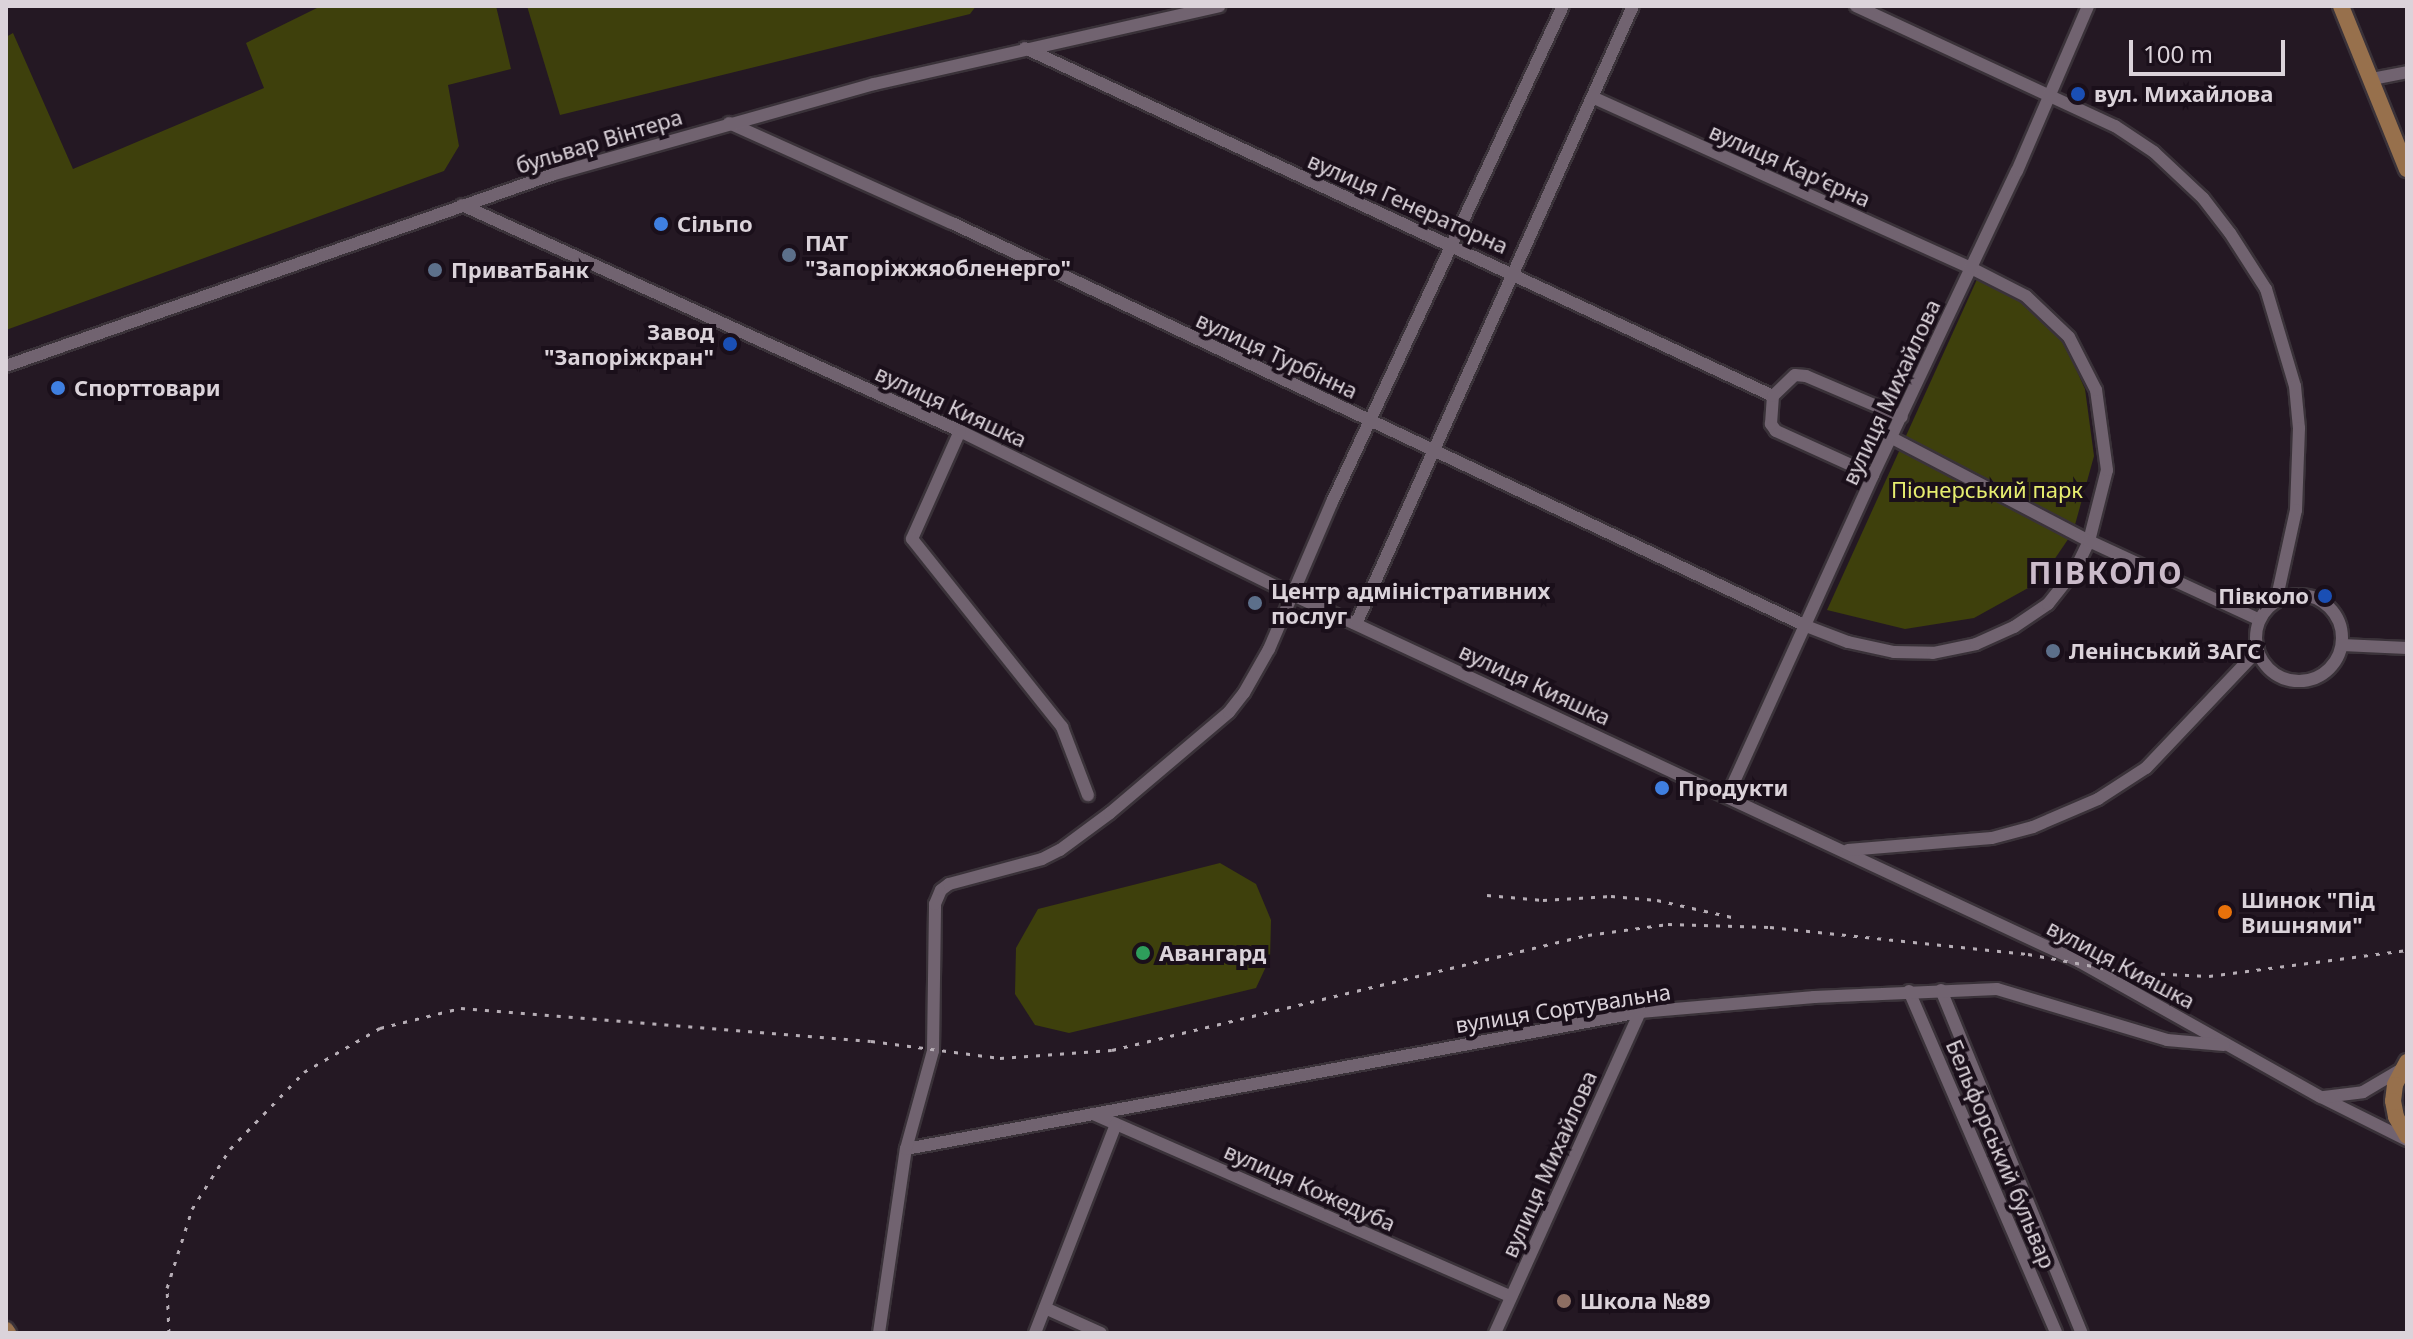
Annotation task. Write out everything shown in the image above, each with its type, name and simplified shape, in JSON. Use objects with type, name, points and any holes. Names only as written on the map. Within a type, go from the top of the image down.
[{"type":"main road","points":[[2341,6],[2407,169]]},
{"type":"main road","points":[[2404,1066],[2393,1101],[2396,1117],[2407,1138]]},
{"type":"street","name":"бульвар Вінтера","points":[[6,366],[462,205],[729,123],[874,84],[1219,6]]},
{"type":"street","points":[[879,1333],[906,1149],[928,1082],[933,1051],[935,904],[941,890],[949,884],[1042,859],[1060,850],[1110,813],[1229,712],[1255,678],[1370,421],[1563,6]]},
{"type":"street","points":[[1356,624],[1633,6]]},
{"type":"street","points":[[1856,6],[2052,93],[2115,126],[2154,152],[2203,198],[2230,233],[2266,289],[2289,360],[2299,428],[2296,510],[2276,602],[2260,620],[2258,650],[2267,668],[2278,676],[2305,681],[2329,670],[2342,645],[2340,622],[2324,603],[2300,595],[2276,602]]},
{"type":"street","name":"вулиця Михайлова","points":[[1728,795],[1873,475],[2052,93],[2088,6]]},
{"type":"street","name":"вулиця Генераторна","points":[[1025,48],[1515,273],[1773,396]]},
{"type":"street","points":[[2372,79],[2407,72]]},
{"type":"street","name":"вулиця Кар’єрна","points":[[1594,98],[1971,268],[2026,296],[2048,315],[2069,337],[2096,390],[2107,470],[2089,541]]},
{"type":"street","name":"вулиця Турбінна","points":[[729,123],[952,223],[1806,626],[1848,642],[1894,652],[1933,653],[1976,644],[2014,627],[2048,604],[2075,570],[2089,541]]},
{"type":"street","name":"вулиця Кияшка","points":[[462,205],[960,431],[1291,594],[1728,795],[2080,962],[2321,1097],[2407,1138]]},
{"type":"street","points":[[1873,475],[1776,431],[1771,424],[1773,396],[1795,375],[1806,376],[1902,417]]},
{"type":"street","points":[[960,431],[912,539],[1062,727],[1088,795]]},
{"type":"street","points":[[1892,438],[2089,541],[2260,620]]},
{"type":"street","points":[[2342,645],[2407,648]]},
{"type":"street","points":[[1845,850],[1992,838],[2033,827],[2098,799],[2146,768],[2258,650]]},
{"type":"street","name":"вулиця Сортувальна","points":[[906,1149],[1640,1012],[1909,991],[1997,989],[2167,1040],[2227,1045]]},
{"type":"street","name":"Бельфорський бульвар","points":[[1941,990],[2082,1333]]},
{"type":"street","name":"Бельфорський бульвар","points":[[1909,991],[2056,1333]]},
{"type":"street","name":"вулиця Михайлова","points":[[1495,1333],[1640,1012]]},
{"type":"street","points":[[2321,1097],[2363,1092],[2404,1066]]},
{"type":"street","name":"вулиця Кожедуба","points":[[1093,1114],[1511,1297]]},
{"type":"street","points":[[1035,1333],[1116,1124]]},
{"type":"street","points":[[1045,1308],[1101,1333]]},
{"type":"green space","points":[[321,6],[496,6],[511,69],[448,85],[459,146],[444,171],[6,330],[6,37],[13,33],[73,169],[264,88],[246,43]]},
{"type":"green space","points":[[527,6],[976,6],[970,14],[560,115]]},
{"type":"green space","name":"Піонерський парк","points":[[1979,275],[2021,297],[2063,340],[2085,389],[2094,456],[2073,532],[2039,582],[1974,618],[1905,629],[1827,610]]},
{"type":"green space","name":"Авангард","points":[[1220,863],[1256,884],[1271,920],[1270,958],[1256,988],[1069,1033],[1035,1025],[1015,994],[1016,948],[1038,909]]},
{"type":"railway","points":[[1487,895],[1543,900],[1611,896],[1657,900],[1736,918]]},
{"type":"railway","points":[[169,1333],[167,1288],[192,1209],[230,1149],[304,1072],[380,1028],[461,1008],[871,1041],[1000,1058],[1112,1050],[1588,935],[1668,924],[1770,927],[2028,954],[2125,972],[2209,976],[2407,950]]},
{"type":"place","name":"вул. Михайлова","points":[[2078,94]]},
{"type":"place","name":"Сільпо","points":[[661,224]]},
{"type":"place","name":"ПАТ \"Запоріжжяобленерго\"","points":[[789,255]]},
{"type":"place","name":"ПриватБанк","points":[[435,270]]},
{"type":"place","name":"Завод \"Запоріжкран\"","points":[[730,344]]},
{"type":"place","name":"Спорттовари","points":[[58,388]]},
{"type":"place","name":"Півколо","points":[[2325,596]]},
{"type":"place","name":"Центр адміністративних послуг","points":[[1255,603]]},
{"type":"place","name":"Ленінський ЗАГС","points":[[2053,651]]},
{"type":"place","name":"Продукти","points":[[1662,788]]},
{"type":"place","name":"Шинок \"Під Вишнями\"","points":[[2225,912]]},
{"type":"place","name":"Авангард","points":[[1143,953]]},
{"type":"place","name":"Школа №89","points":[[1564,1301]]},
{"type":"district","name":"ПІВКОЛО","points":[[2106,573]]}]
